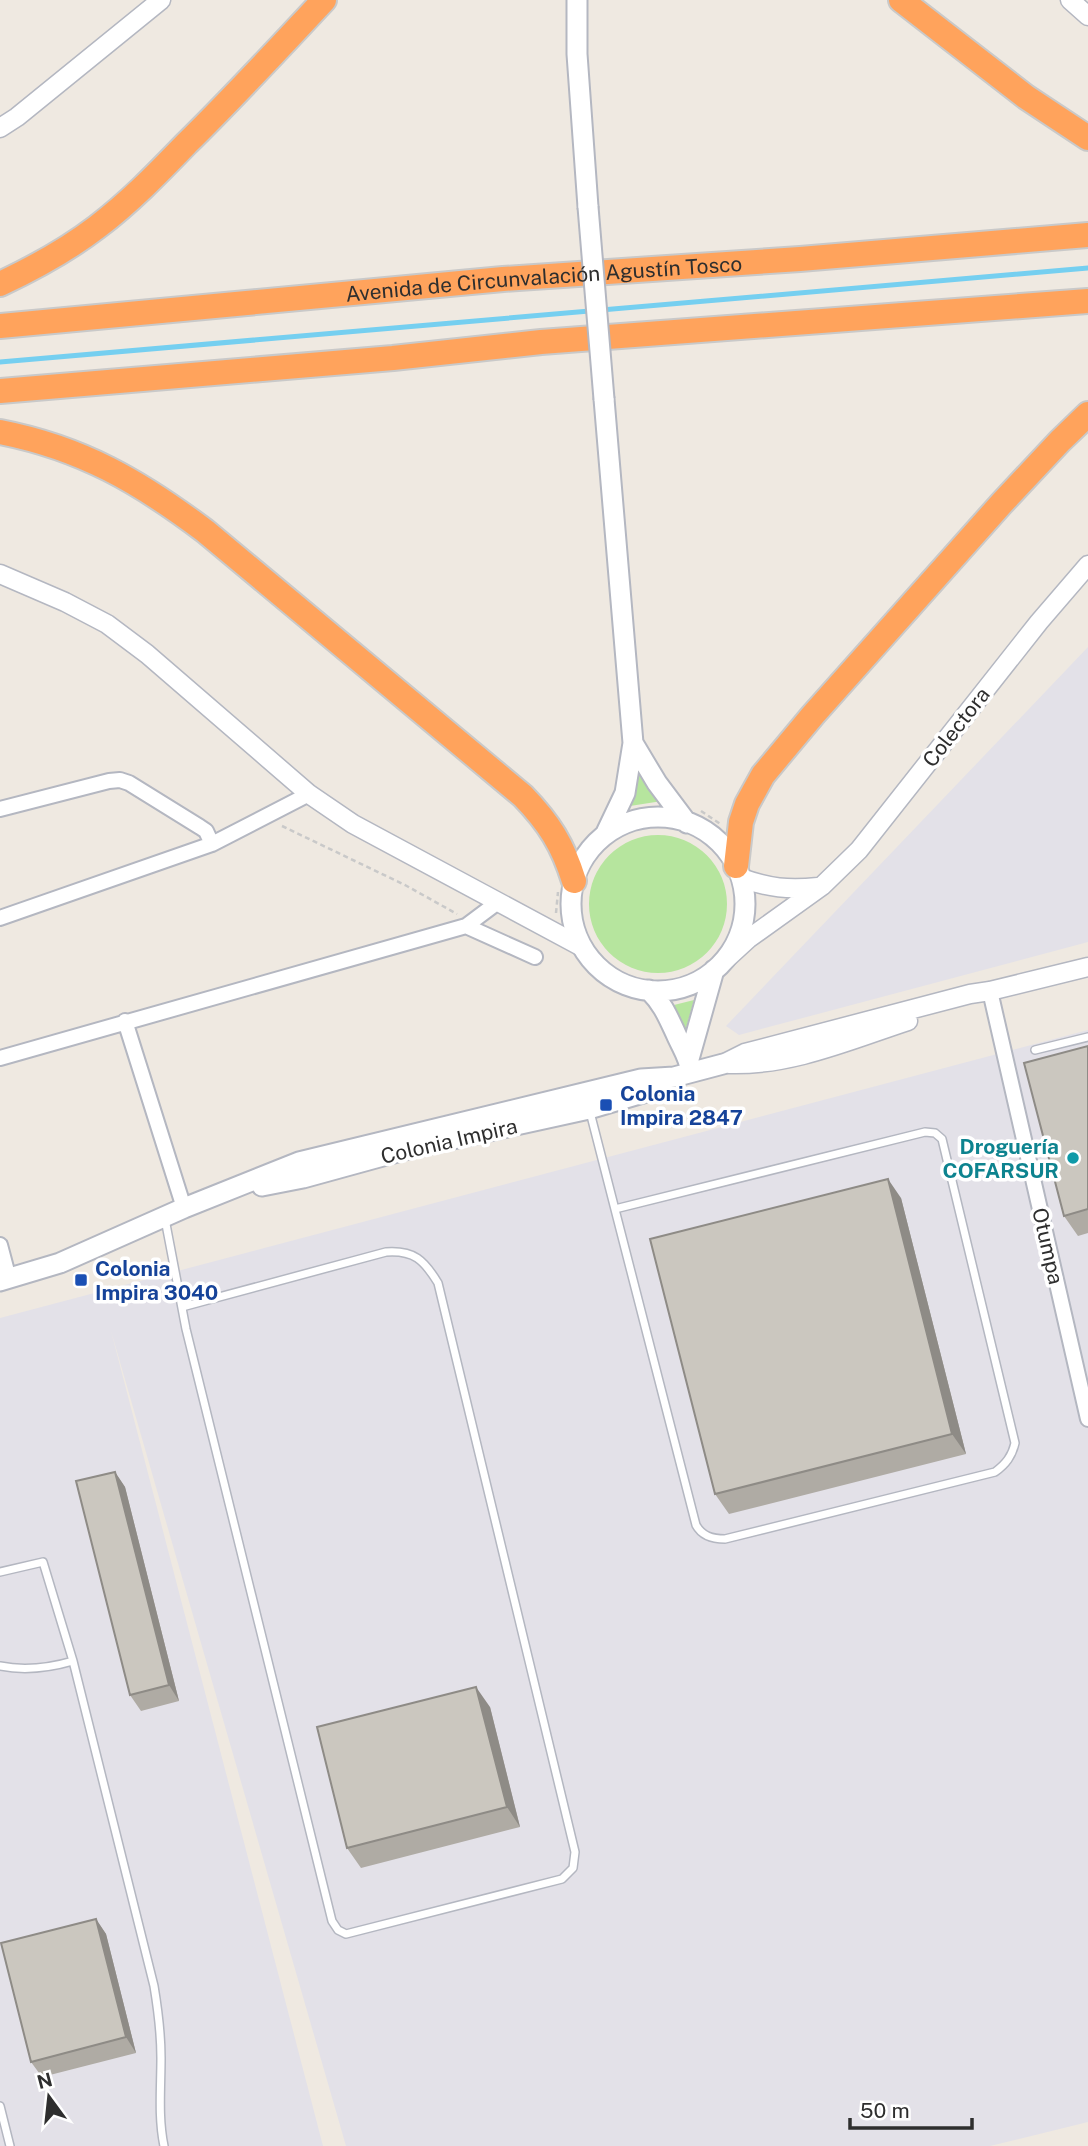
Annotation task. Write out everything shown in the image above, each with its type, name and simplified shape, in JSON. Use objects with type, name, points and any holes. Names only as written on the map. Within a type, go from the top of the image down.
[{"type":"highway","points":[[0,284],[63,250],[128,202],[324,0]]},
{"type":"highway","points":[[901,0],[1026,97],[1088,138]]},
{"type":"highway","name":"Avenida de Circunvalación Agustín Tosco","points":[[0,326],[503,279],[800,259],[1088,235]]},
{"type":"highway","points":[[0,391],[393,358],[568,340],[1088,301]]},
{"type":"highway","points":[[738,872],[741,822],[747,804],[763,775],[1009,495],[1088,414]]},
{"type":"highway","points":[[0,432],[45,442],[100,464],[152,492],[205,531],[523,796],[558,839],[574,881]]},
{"type":"main road","points":[[576,0],[577,54],[588,207],[633,743],[625,793],[605,836]]},
{"type":"main road","points":[[633,743],[657,783],[687,822]]},
{"type":"main road","points":[[648,818],[687,822],[711,835],[728,853],[738,872],[744,893],[743,921],[733,948],[719,965],[701,979],[676,989],[649,990],[634,987],[612,978],[582,947],[572,918],[574,881],[583,860],[605,836],[625,824],[648,818]]},
{"type":"main road","points":[[685,1069],[719,965]]},
{"type":"main road","points":[[649,990],[668,1014],[685,1069]]},
{"type":"main road","name":"Colonia Impira","points":[[5,1280],[60,1263],[184,1208],[299,1162],[641,1079],[723,1064]]},
{"type":"main road","name":"Colonia Impira","points":[[219,1194],[303,1178],[412,1148],[589,1109],[643,1093],[685,1069]]},
{"type":"street","points":[[0,128],[161,0]]},
{"type":"street","points":[[1070,0],[1088,16]]},
{"type":"street","name":"Colectora","points":[[719,965],[748,939],[822,886],[859,850],[954,729],[1086,571]]},
{"type":"street","points":[[0,574],[65,602],[107,624],[147,654],[309,794],[353,824],[582,947]]},
{"type":"street","points":[[0,809],[109,780],[120,780],[206,831],[212,844]]},
{"type":"street","points":[[1,915],[212,844],[309,794]]},
{"type":"street","points":[[738,872],[766,886],[782,889],[822,886]]},
{"type":"street","points":[[0,1058],[467,926],[498,902]]},
{"type":"street","points":[[467,926],[535,957]]},
{"type":"street","name":"Colonia Impira","points":[[723,1064],[745,1053],[970,994],[1088,967]]},
{"type":"street","name":"Otumpa","points":[[990,991],[1088,1419]]},
{"type":"street","points":[[125,1021],[184,1208]]},
{"type":"street","points":[[0,1245],[5,1280]]},
{"type":"lane","points":[[1035,1050],[1088,1037]]},
{"type":"lane","points":[[589,1109],[692,1512],[700,1532],[714,1539],[725,1539],[995,1472],[1004,1466],[1013,1453],[1015,1443],[942,1139],[935,1133],[925,1132],[615,1209]]},
{"type":"lane","points":[[164,1218],[186,1329],[332,1922],[338,1930],[346,1934],[562,1879],[573,1868],[575,1852],[438,1283],[427,1266],[412,1254],[386,1252],[182,1307]]},
{"type":"lane","points":[[0,1572],[43,1562],[73,1661],[159,2012],[160,2115],[164,2146]]},
{"type":"lane","points":[[0,1666],[15,1669],[38,1668],[73,1661]]},
{"type":"lane","points":[[0,2106],[10,2146]]},
{"type":"path","points":[[263,817],[405,884],[455,911],[467,926]]},
{"type":"shaded area","points":[[1088,647],[1088,942],[739,1035],[726,1026]]},
{"type":"shaded area","points":[[1088,1030],[1088,2122],[990,2146],[346,2146],[111,1331],[323,2146],[0,2146],[0,1318]]},
{"type":"green space","points":[[638,769],[662,801],[630,806]]},
{"type":"green space","points":[[658,835],[684,840],[707,855],[722,878],[727,904],[722,930],[707,953],[684,968],[658,973],[632,968],[609,953],[594,930],[589,904],[594,878],[609,855],[632,840]]},
{"type":"green space","points":[[694,1000],[685,1032],[674,1005]]},
{"type":"building","name":"Droguería COFARSUR","points":[[1088,1046],[1088,1209],[1064,1216],[1024,1063]]},
{"type":"building","points":[[888,1179],[952,1434],[715,1494],[650,1239]]},
{"type":"building","points":[[115,1472],[169,1685],[130,1695],[76,1481]]},
{"type":"building","points":[[476,1687],[507,1807],[347,1848],[317,1727]]},
{"type":"building","points":[[96,1919],[126,2037],[31,2062],[1,1943]]},
{"type":"waterway","points":[[0,362],[1088,268]]},
{"type":"place","name":"Colonia Impira 2847","points":[[606,1105]]},
{"type":"place","name":"Droguería COFARSUR","points":[[1073,1158]]},
{"type":"place","name":"Colonia Impira 3040","points":[[81,1280]]}]
